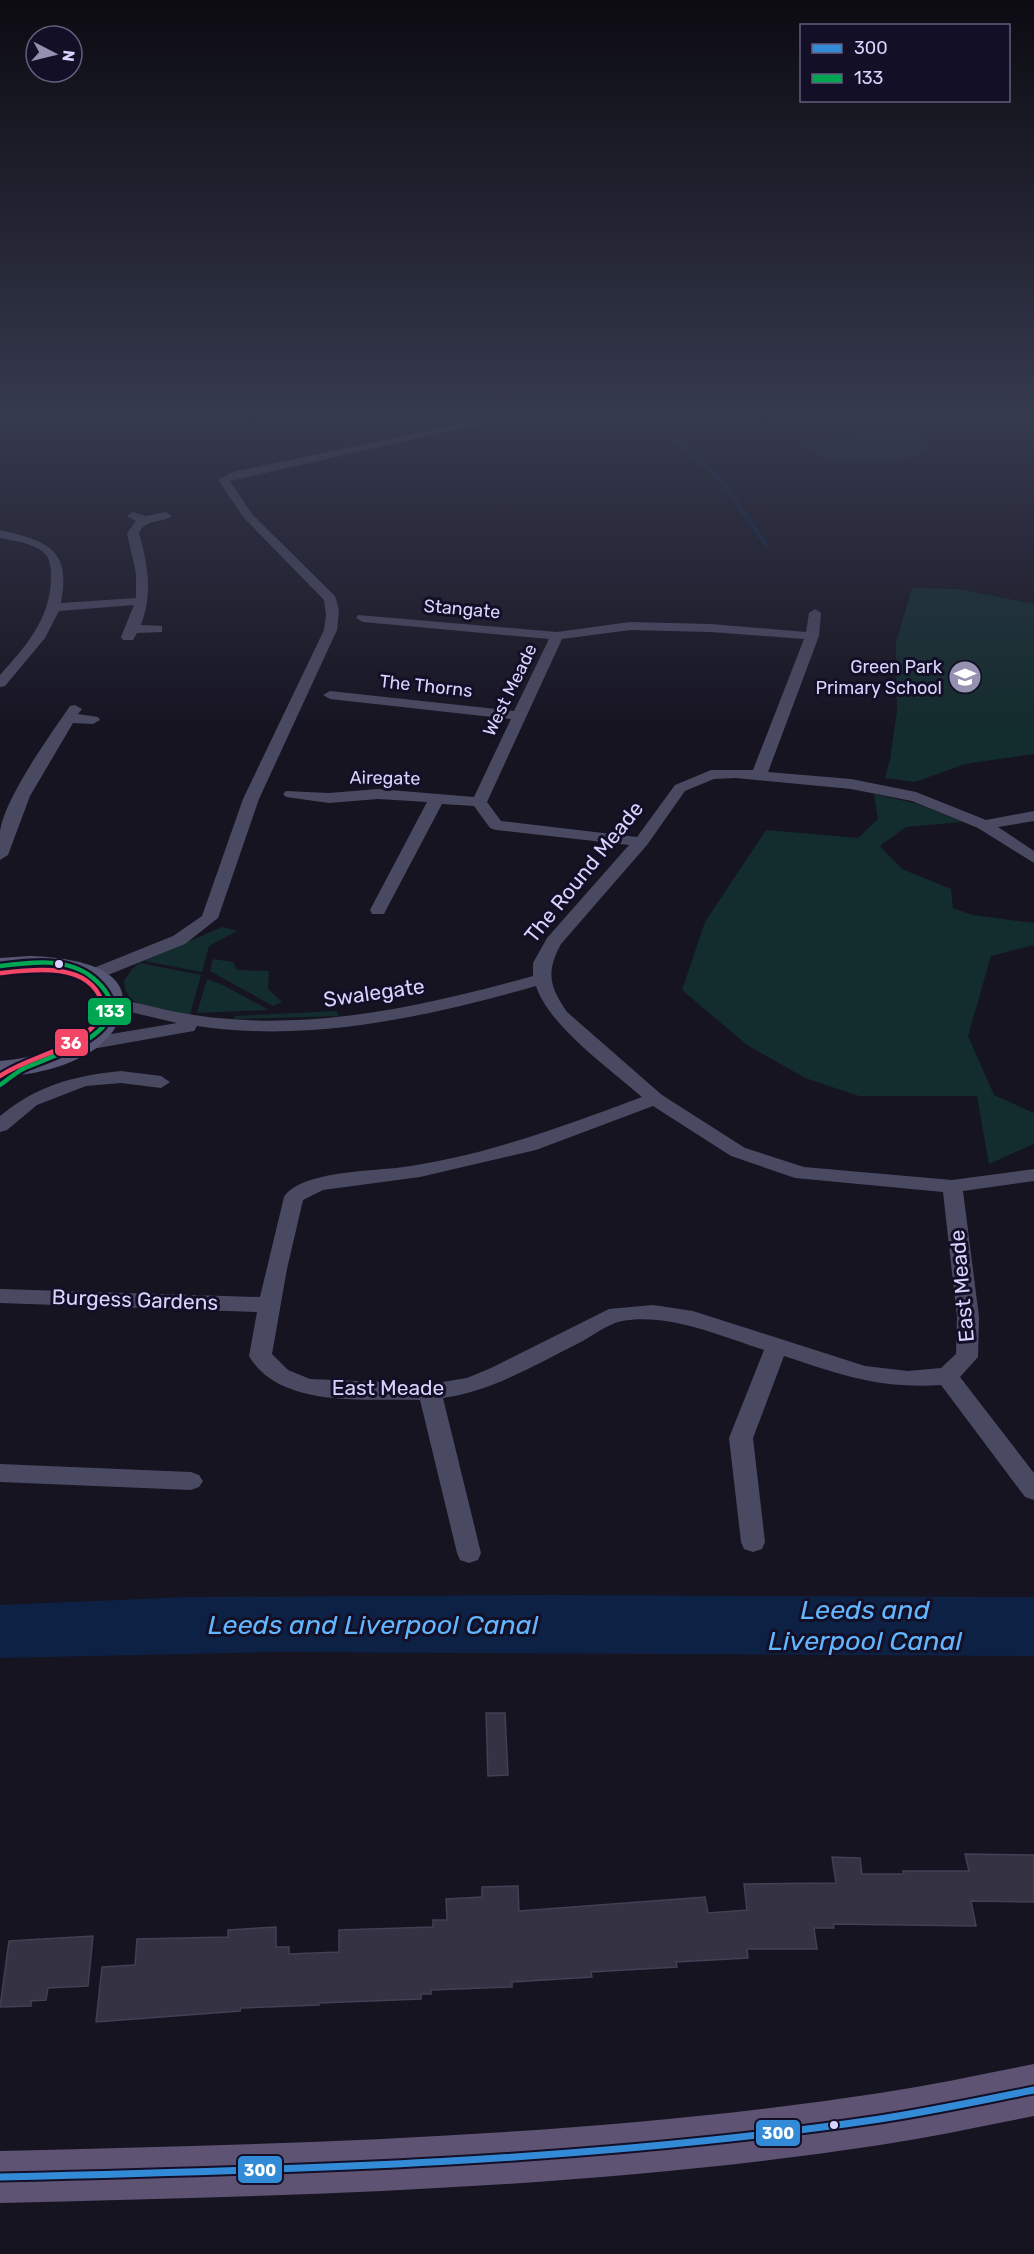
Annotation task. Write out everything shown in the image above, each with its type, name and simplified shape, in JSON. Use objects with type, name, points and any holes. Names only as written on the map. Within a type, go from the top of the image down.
[{"type":"main road","points":[[0,966],[40,962],[63,964],[92,975],[105,987],[111,1002],[107,1021],[95,1036],[81,1046],[52,1060],[29,1066],[0,1069]]},
{"type":"main road","points":[[0,1085],[29,1066]]},
{"type":"main road","points":[[0,2177],[344,2166],[589,2151],[861,2121],[1034,2090]]},
{"type":"street","points":[[146,520],[136,526],[133,533],[143,570],[144,588],[131,633],[157,628]]},
{"type":"street","points":[[92,975],[179,940],[210,918],[251,799],[327,641],[334,621],[334,610],[330,598],[252,520]]},
{"type":"street","points":[[0,534],[37,544],[51,554],[56,568],[58,587],[54,607],[42,634],[6,668],[0,683]]},
{"type":"street","points":[[54,607],[142,601]]},
{"type":"street","points":[[759,775],[812,636],[815,613]]},
{"type":"street","name":"Stangate","points":[[363,618],[558,636]]},
{"type":"street","name":"West Meade","points":[[479,802],[558,636],[630,626],[711,628],[812,636]]},
{"type":"street","name":"The Thorns","points":[[330,695],[518,716]]},
{"type":"street","points":[[0,855],[10,818],[27,782],[72,714],[93,720]]},
{"type":"street","name":"The Round Meade","points":[[1034,858],[984,825],[916,797],[851,784],[759,775],[711,775],[693,781],[680,789],[642,842],[553,942],[542,963],[542,979],[548,997],[561,1016],[655,1099],[710,1136],[763,1162],[802,1173],[952,1186],[1034,1174]]},
{"type":"street","name":"Airegate","points":[[291,794],[329,798],[378,794],[479,802]]},
{"type":"street","points":[[378,910],[437,798]]},
{"type":"street","points":[[479,802],[496,825],[642,842]]},
{"type":"street","points":[[984,825],[1034,816]]},
{"type":"street","name":"Swalegate","points":[[81,1046],[171,1028],[209,1024],[280,1026],[366,1021],[438,1007],[542,979]]},
{"type":"street","name":"Swalegate","points":[[111,1002],[139,1011],[209,1024]]},
{"type":"street","points":[[0,1125],[30,1101],[83,1081],[121,1077],[161,1082]]},
{"type":"street","name":"East Meade","points":[[655,1099],[530,1146],[420,1171],[318,1184],[294,1197],[260,1356],[280,1376],[308,1387],[430,1392],[471,1386],[617,1314],[653,1313],[693,1319],[864,1374],[908,1380],[947,1376],[967,1357],[968,1317],[952,1186]]},
{"type":"street","name":"Burgess Gardens","points":[[0,1296],[270,1305]]},
{"type":"street","points":[[753,1542],[741,1438],[776,1347]]},
{"type":"street","points":[[947,1376],[1034,1491]]},
{"type":"street","points":[[430,1392],[469,1553]]},
{"type":"street","points":[[0,1473],[190,1481]]},
{"type":"green space","name":"Green Park Primary School","points":[[912,588],[958,589],[1034,604],[1034,754],[965,764],[915,782],[885,778],[897,711],[896,643]]},
{"type":"green space","points":[[874,794],[918,804],[962,822],[906,827],[880,846],[902,869],[951,889],[953,908],[973,915],[1034,923],[1034,945],[991,956],[968,1036],[994,1095],[1034,1113],[1034,1144],[989,1164],[977,1096],[859,1096],[805,1078],[747,1045],[682,990],[705,922],[766,830],[858,838],[878,819]]},
{"type":"green space","points":[[222,927],[237,931],[209,946],[202,972],[144,961]]},
{"type":"green space","points":[[213,959],[233,962],[237,970],[269,971],[268,989],[282,1002],[273,1006],[210,971]]},
{"type":"green space","points":[[140,963],[201,975],[190,1015],[149,1008],[132,999],[126,991],[124,981],[132,969]]},
{"type":"green space","points":[[207,979],[223,985],[269,1010],[197,1013]]},
{"type":"green space","points":[[336,1011],[339,1016],[234,1019],[235,1016]]},
{"type":"water","name":"Leeds and Liverpool Canal","points":[[550,1595],[1034,1597],[1034,1656],[281,1652],[0,1658],[0,1605],[186,1597]]},
{"type":"building","points":[[486,1713],[505,1713],[508,1775],[488,1776]]},
{"type":"building","points":[[965,1854],[1034,1855],[1034,1902],[971,1901],[976,1926],[833,1924],[834,1928],[814,1928],[817,1949],[747,1949],[748,1958],[676,1962],[677,1967],[591,1972],[592,1977],[512,1982],[512,1987],[431,1990],[431,1994],[421,1994],[421,1999],[241,2008],[240,2011],[96,2022],[102,1967],[135,1965],[137,1939],[228,1937],[228,1930],[276,1927],[276,1947],[289,1947],[289,1954],[339,1952],[339,1930],[433,1927],[433,1920],[447,1920],[446,1899],[482,1897],[482,1887],[518,1886],[519,1911],[705,1897],[708,1913],[747,1910],[744,1884],[836,1883],[832,1857],[860,1858],[862,1874],[904,1874],[903,1871],[969,1871]]},
{"type":"building","points":[[93,1936],[88,1986],[48,1988],[46,2000],[31,2001],[31,2006],[0,2007],[9,1941]]},
{"type":"waterway","points":[[749,520],[766,545]]},
{"type":"transit line","name":"133","points":[[0,966],[45,962],[75,967],[99,983],[110,1001],[104,1025],[89,1040],[64,1054],[23,1069],[0,1085]]},
{"type":"transit line","name":"36","points":[[0,1076],[21,1062],[82,1037],[91,1029],[103,1007],[98,992],[89,982],[77,975],[46,970],[1,973]]},
{"type":"transit line","name":"300","points":[[0,2177],[441,2162],[662,2146],[880,2119],[1034,2090]]},
{"type":"place","name":"Green Park Primary School","points":[[965,677]]}]
